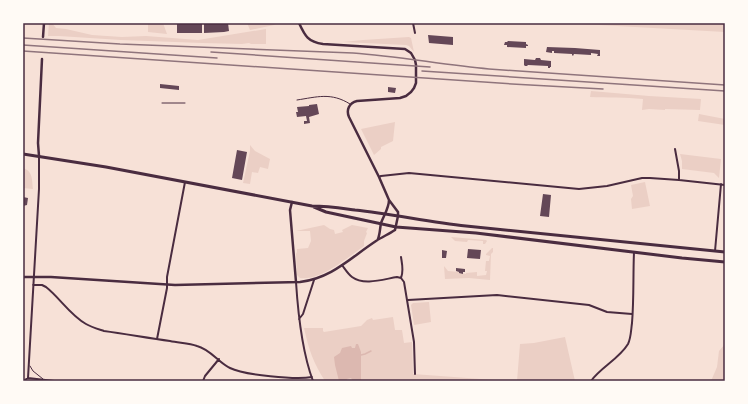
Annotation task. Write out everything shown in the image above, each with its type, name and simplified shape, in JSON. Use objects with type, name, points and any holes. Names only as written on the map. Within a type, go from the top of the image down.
[{"type":"main road","points":[[23,154],[111,168],[312,206],[327,206],[466,226],[725,252]]},
{"type":"main road","points":[[312,206],[326,212],[396,227],[476,233],[725,262]]},
{"type":"street","points":[[43,37],[44,23]]},
{"type":"street","points":[[23,277],[33,276],[167,285],[218,285],[314,280],[342,265],[395,230],[398,212],[389,200],[348,115],[348,110],[351,104],[357,100],[396,99],[404,97],[412,91],[416,83],[416,65],[412,56],[402,48],[318,43],[311,41],[299,23]]},
{"type":"street","points":[[413,23],[415,33]]},
{"type":"street","points":[[28,378],[39,189],[38,140],[42,59]]},
{"type":"street","points":[[675,149],[679,180]]},
{"type":"street","points":[[379,177],[410,173],[579,189],[607,186],[642,178],[725,185]]},
{"type":"street","points":[[157,339],[185,182]]},
{"type":"street","points":[[715,251],[721,184]]},
{"type":"street","points":[[378,240],[381,224],[389,204],[389,200]]},
{"type":"street","points":[[292,202],[290,210],[299,319],[306,355],[314,381]]},
{"type":"street","points":[[591,381],[622,352],[628,344],[631,330],[634,252]]},
{"type":"street","points":[[400,278],[403,269],[401,257]]},
{"type":"street","points":[[342,265],[351,276],[359,281],[365,282],[397,277],[404,282],[414,342],[415,374]]},
{"type":"street","points":[[299,319],[303,312],[314,280]]},
{"type":"street","points":[[33,284],[46,287],[78,319],[91,327],[104,331],[197,346],[219,359],[229,368],[237,371],[288,378],[312,377]]},
{"type":"street","points":[[408,300],[497,295],[589,305],[607,312],[632,314]]},
{"type":"street","points":[[203,381],[205,376],[219,359]]},
{"type":"street","points":[[24,380],[28,378],[54,381]]},
{"type":"lane","points":[[297,100],[329,96],[351,104]]},
{"type":"lane","points":[[162,103],[185,103]]},
{"type":"lane","points":[[29,363],[33,371],[45,380]]},
{"type":"shaded area","points":[[49,23],[52,23],[56,28],[92,35],[122,37],[146,36],[198,40],[266,29],[266,44],[202,43],[48,36]]},
{"type":"shaded area","points":[[148,23],[163,23],[167,34],[148,32]]},
{"type":"shaded area","points":[[247,23],[278,23],[250,30]]},
{"type":"shaded area","points":[[563,23],[725,23],[725,32]]},
{"type":"shaded area","points":[[411,38],[414,52],[409,46],[406,45],[343,42],[363,40]]},
{"type":"shaded area","points":[[591,91],[701,99],[700,110],[642,110],[643,99],[590,97]]},
{"type":"shaded area","points":[[699,114],[725,119],[725,125],[698,121]]},
{"type":"shaded area","points":[[395,122],[393,141],[381,147],[381,149],[374,155],[361,129]]},
{"type":"shaded area","points":[[250,145],[255,151],[270,159],[268,169],[260,167],[258,173],[252,172],[250,184],[243,183]]},
{"type":"shaded area","points":[[680,154],[721,159],[719,178],[714,173],[682,169]]},
{"type":"shaded area","points":[[23,168],[29,171],[33,189],[23,188]]},
{"type":"shaded area","points":[[645,182],[650,206],[632,209],[631,199],[633,196],[631,185]]},
{"type":"shaded area","points":[[324,225],[334,230],[335,234],[343,232],[342,230],[352,225],[368,228],[364,246],[342,262],[317,276],[300,278],[297,275],[297,249],[308,248],[311,241],[310,231],[296,231]]},
{"type":"shaded area","points":[[451,237],[487,241],[483,244],[483,241],[455,241]]},
{"type":"shaded area","points":[[492,248],[493,252],[491,254],[490,280],[469,278],[445,279],[444,266],[448,271],[466,274],[477,272],[477,276],[486,275],[486,261],[489,261],[490,256],[486,254]]},
{"type":"shaded area","points":[[429,302],[431,322],[414,325],[411,305],[413,303]]},
{"type":"shaded area","points":[[393,317],[395,330],[402,330],[404,343],[412,342],[413,374],[508,381],[325,381],[312,356],[304,328],[323,328],[324,332],[361,326],[367,320],[372,318],[373,320]]},
{"type":"shaded area","points":[[565,337],[575,381],[517,381],[520,344]]},
{"type":"shaded area","points":[[356,344],[358,344],[361,352],[361,381],[353,381],[351,378],[347,379],[346,381],[339,381],[334,357],[340,353],[342,348],[351,346],[352,348],[355,348]]},
{"type":"shaded area","points":[[725,344],[725,381],[711,381],[717,367],[719,351]]},
{"type":"building","points":[[177,23],[202,23],[202,33],[177,33]]},
{"type":"building","points":[[204,23],[228,23],[229,31],[204,33]]},
{"type":"building","points":[[428,35],[453,37],[453,45],[429,43]]},
{"type":"building","points":[[505,42],[526,42],[528,46],[526,46],[526,48],[507,47],[507,45],[504,45]]},
{"type":"building","points":[[547,47],[600,50],[600,56],[597,56],[598,54],[591,53],[591,55],[574,54],[573,56],[572,54],[554,53],[554,51],[552,51],[552,53],[546,52]]},
{"type":"building","points":[[536,58],[551,61],[551,67],[524,66],[524,59],[535,60]]},
{"type":"building","points":[[160,84],[179,86],[179,90],[160,88]]},
{"type":"building","points":[[388,87],[396,88],[395,93],[388,92]]},
{"type":"building","points":[[317,104],[319,114],[309,117],[310,123],[304,124],[304,121],[307,121],[306,116],[297,117],[297,107]]},
{"type":"building","points":[[237,150],[247,152],[242,180],[232,178]]},
{"type":"building","points":[[543,194],[551,195],[549,217],[540,216]]},
{"type":"building","points":[[23,197],[28,198],[27,205],[23,206]]},
{"type":"building","points":[[468,249],[481,250],[480,259],[467,258]]},
{"type":"building","points":[[442,250],[447,251],[446,258],[442,258]]},
{"type":"building","points":[[456,268],[465,269],[465,272],[463,272],[463,274],[459,273],[456,271]]},
{"type":"waterway","points":[[361,355],[371,351]]},
{"type":"railway","points":[[23,38],[120,44],[353,53],[489,69],[725,85]]},
{"type":"railway","points":[[23,45],[217,58]]},
{"type":"railway","points":[[23,51],[603,89]]},
{"type":"railway","points":[[211,52],[430,67]]},
{"type":"railway","points":[[422,71],[725,91]]}]
